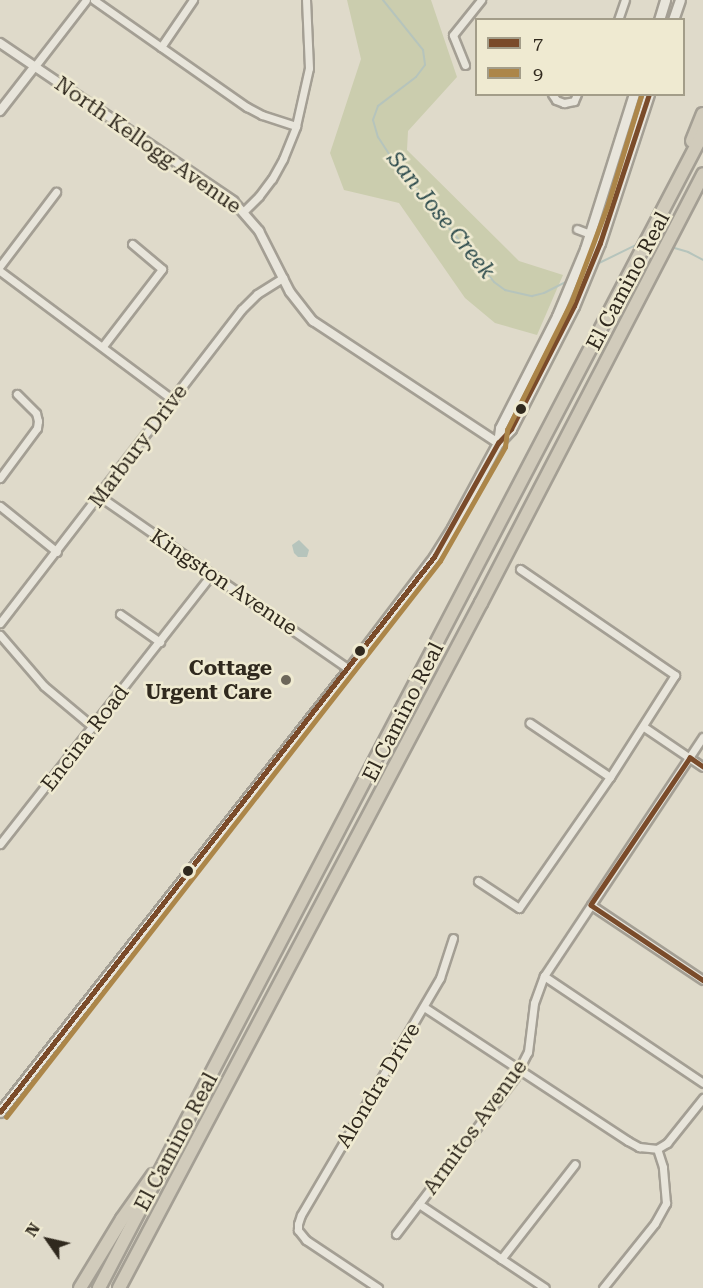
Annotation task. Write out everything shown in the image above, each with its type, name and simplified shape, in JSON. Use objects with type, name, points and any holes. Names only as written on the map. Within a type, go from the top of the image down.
[{"type":"highway","points":[[669,202],[703,114]]},
{"type":"highway","name":"El Camino Real","points":[[99,1288],[703,134]]},
{"type":"highway","name":"El Camino Real","points":[[119,1288],[481,603],[703,174]]},
{"type":"highway","points":[[80,1288],[145,1184],[170,1156]]},
{"type":"main road","points":[[660,18],[665,0]]},
{"type":"main road","points":[[674,18],[680,0]]},
{"type":"main road","points":[[498,443],[500,428],[565,297],[582,256],[633,96]]},
{"type":"main road","points":[[0,1112],[434,558],[470,498],[498,443],[511,429],[581,289],[600,243],[648,96]]},
{"type":"street","points":[[0,111],[86,0]]},
{"type":"street","points":[[94,0],[247,107],[262,115],[296,126]]},
{"type":"street","points":[[161,47],[193,0]]},
{"type":"street","points":[[244,210],[259,196],[272,178],[283,159],[296,126],[309,68],[306,0]]},
{"type":"street","points":[[465,65],[453,35],[481,0]]},
{"type":"street","points":[[619,18],[625,0]]},
{"type":"street","name":"North Kellogg Avenue","points":[[0,43],[244,210],[259,231],[297,303],[318,325],[498,443]]},
{"type":"street","points":[[553,96],[556,100],[564,103],[574,101],[576,96]]},
{"type":"street","points":[[0,266],[56,192]]},
{"type":"street","points":[[577,229],[590,234]]},
{"type":"street","points":[[103,346],[162,268],[132,244]]},
{"type":"street","points":[[0,271],[173,400]]},
{"type":"street","name":"Marbury Drive","points":[[0,623],[250,301],[283,278]]},
{"type":"street","points":[[0,478],[37,428],[36,413],[17,394]]},
{"type":"street","name":"Kingston Avenue","points":[[99,496],[349,669]]},
{"type":"street","points":[[0,506],[57,552]]},
{"type":"street","points":[[478,881],[519,908],[674,681],[672,671],[520,569]]},
{"type":"street","name":"Encina Road","points":[[0,844],[212,574]]},
{"type":"street","points":[[120,614],[160,642]]},
{"type":"street","points":[[0,635],[44,686],[93,727]]},
{"type":"street","points":[[530,723],[610,777]]},
{"type":"street","points":[[644,727],[703,767]]},
{"type":"street","name":"Armitos Avenue","points":[[396,1234],[497,1103],[519,1070],[528,1052],[534,1004],[544,976],[703,737]]},
{"type":"street","points":[[591,905],[703,980]]},
{"type":"street","name":"Alondra Drive","points":[[378,1288],[306,1240],[298,1230],[301,1215],[440,978],[453,938]]},
{"type":"street","points":[[544,976],[703,1083]]},
{"type":"street","points":[[424,1007],[639,1148],[657,1149],[667,1143],[703,1098]]},
{"type":"street","points":[[603,1288],[655,1223],[666,1203],[663,1167],[657,1149]]},
{"type":"street","points":[[501,1259],[575,1164]]},
{"type":"street","points":[[420,1204],[545,1288]]},
{"type":"green space","points":[[347,0],[431,0],[457,77],[408,131],[407,150],[519,261],[563,275],[537,335],[495,323],[465,298],[399,203],[344,190],[330,153],[361,59]]},
{"type":"shaded area","points":[[299,540],[309,550],[307,557],[298,557],[294,553],[292,545]]},
{"type":"waterway","name":"San Jose Creek","points":[[383,0],[423,50],[425,65],[416,77],[378,106],[373,120],[378,137],[395,163],[494,282],[505,290],[532,296],[544,293],[569,280]]},
{"type":"waterway","name":"San Jose Creek","points":[[595,265],[638,244]]},
{"type":"waterway","name":"San Jose Creek","points":[[650,244],[662,245]]},
{"type":"waterway","name":"San Jose Creek","points":[[671,247],[703,260]]},
{"type":"transit line","name":"9","points":[[6,1117],[440,561],[505,447],[507,430],[572,300],[607,207],[641,96]]},
{"type":"transit line","name":"7","points":[[0,1112],[434,557],[498,443],[511,429],[574,306],[600,243],[648,96]]},
{"type":"transit line","name":"7","points":[[703,767],[690,758],[591,905],[703,980]]},
{"type":"place","name":"Cottage Urgent Care","points":[[286,680]]}]
